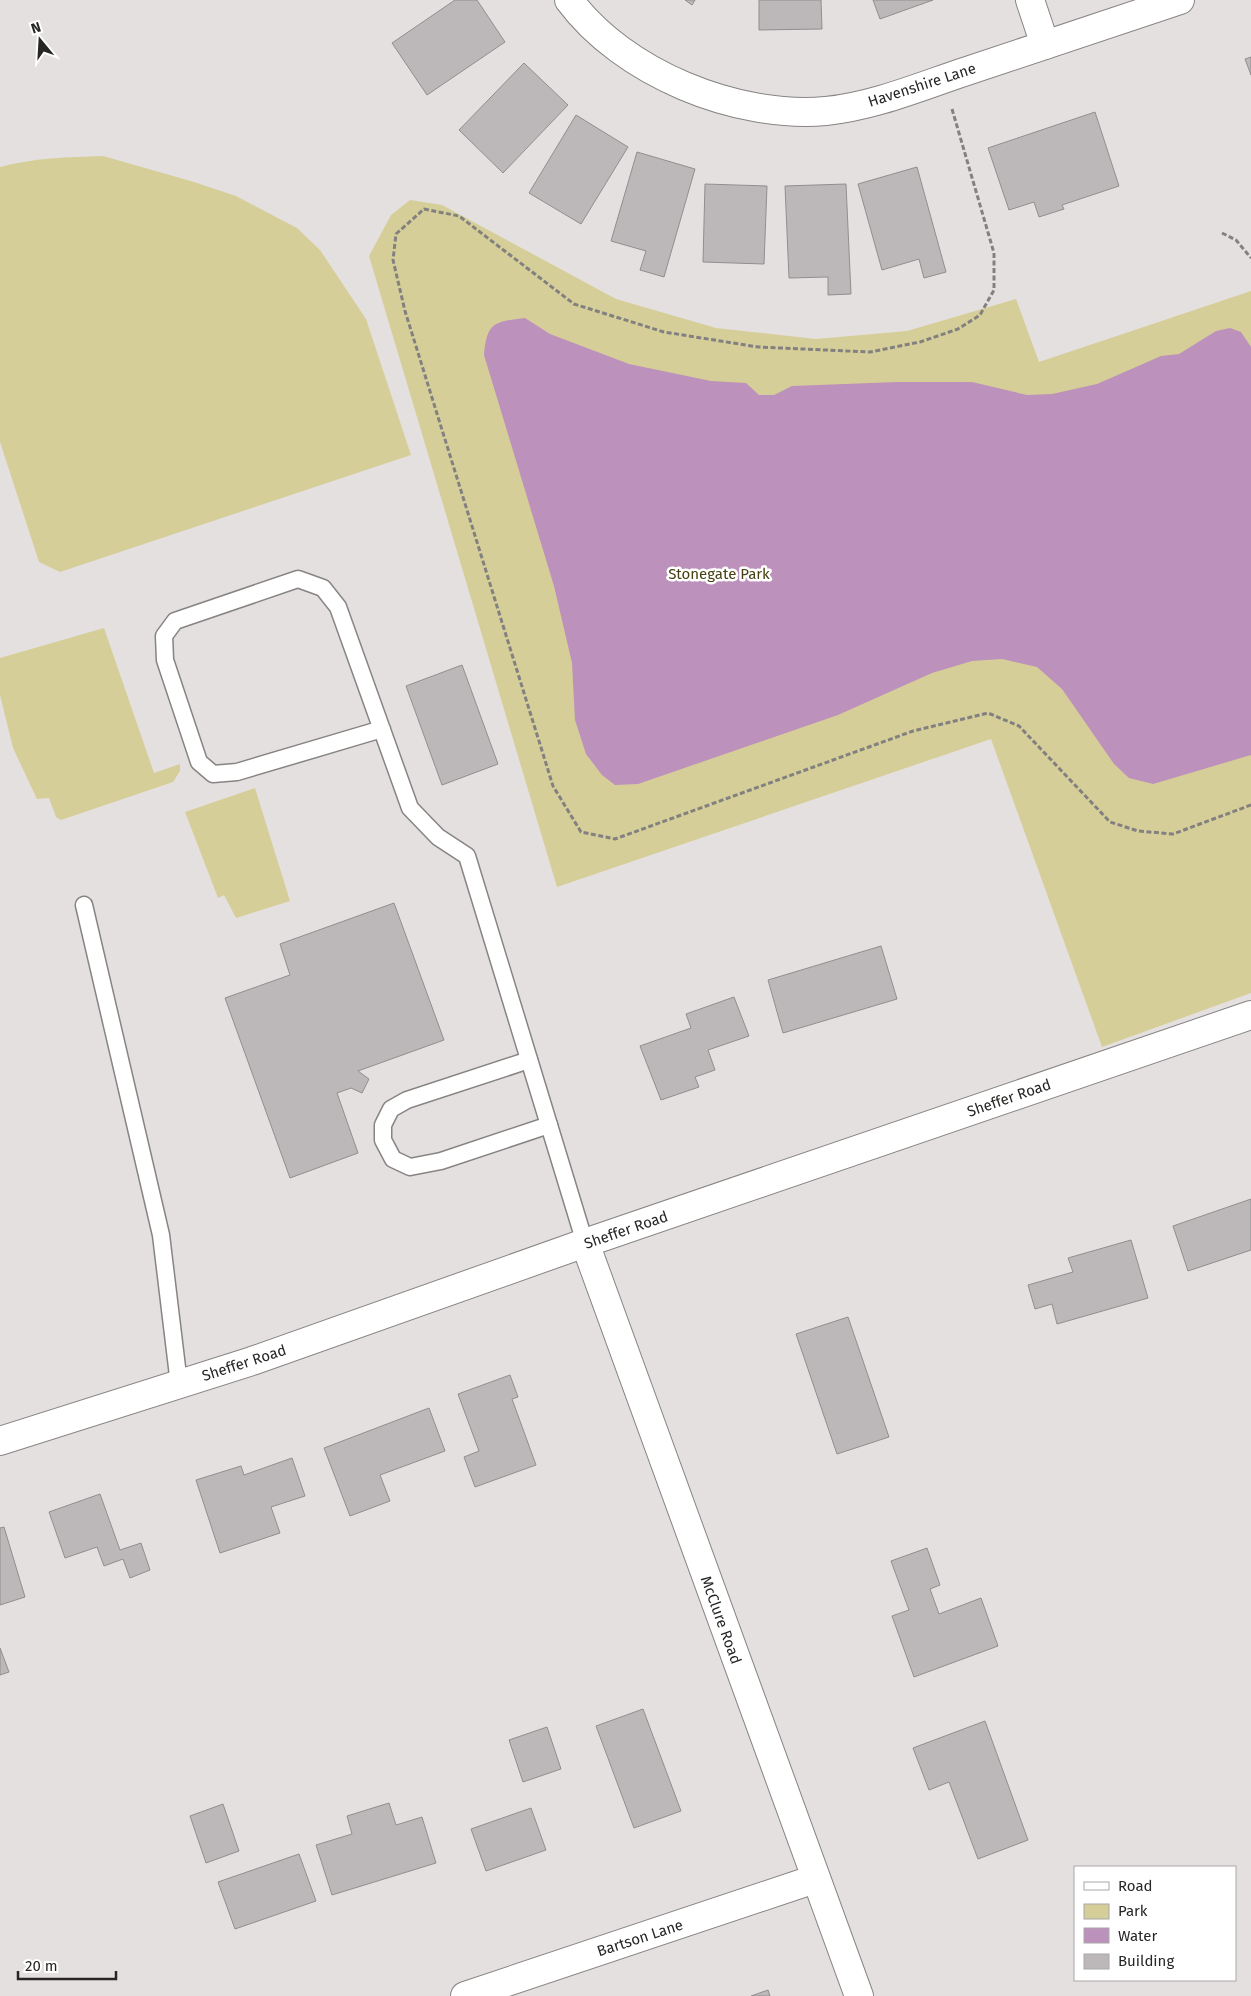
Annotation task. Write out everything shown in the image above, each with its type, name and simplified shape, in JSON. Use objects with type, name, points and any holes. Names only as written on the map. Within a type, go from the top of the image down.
[{"type":"street","name":"Havenshire Lane","points":[[568,0],[582,18],[636,61],[697,92],[767,110],[826,111],[879,101],[1180,0]]},
{"type":"street","points":[[1030,0],[1044,45]]},
{"type":"street","name":"Sheffer Road","points":[[0,1441],[252,1361],[585,1244],[1251,1015]]},
{"type":"street","name":"McClure Road","points":[[585,1244],[859,1996]]},
{"type":"street","name":"Bartson Lane","points":[[465,1996],[815,1879]]},
{"type":"lane","points":[[382,729],[238,772],[212,774],[199,762],[165,660],[164,636],[175,622],[298,579],[323,588],[338,607],[382,729],[410,808],[438,837],[466,856],[585,1244]]},
{"type":"lane","points":[[84,905],[161,1235],[179,1384]]},
{"type":"lane","points":[[529,1060],[407,1100],[391,1110],[383,1125],[383,1140],[393,1159],[410,1167],[441,1161],[549,1124]]},
{"type":"path","points":[[944,79],[994,253],[994,290],[980,315],[958,330],[920,342],[870,352],[758,347],[664,332],[574,304],[459,216],[424,209],[396,234],[393,260],[405,311],[552,786],[581,832],[615,839],[913,731],[988,713],[1019,726],[1110,822],[1138,831],[1173,834],[1251,805]]},
{"type":"path","points":[[1222,233],[1236,240],[1251,258]]},
{"type":"green space","points":[[103,156],[236,196],[297,228],[320,250],[366,319],[411,455],[60,572],[39,562],[0,442],[0,167],[38,160]]},
{"type":"green space","name":"Stonegate Park","points":[[410,200],[442,205],[616,299],[716,328],[816,339],[907,331],[1016,299],[1039,362],[1251,291],[1251,993],[1102,1047],[991,739],[557,887],[369,256],[391,215]]},
{"type":"green space","points":[[104,628],[154,773],[180,764],[180,771],[173,782],[61,820],[56,817],[49,798],[37,799],[13,748],[0,695],[0,658]]},
{"type":"green space","points":[[255,788],[290,901],[236,918],[224,895],[218,898],[185,812]]},
{"type":"water","points":[[525,318],[550,334],[629,364],[711,381],[746,383],[759,395],[774,395],[792,386],[897,382],[972,382],[1027,395],[1052,394],[1097,384],[1161,356],[1179,354],[1216,331],[1230,328],[1241,332],[1251,347],[1251,755],[1153,784],[1129,778],[1114,764],[1062,689],[1037,667],[1002,659],[972,661],[932,673],[838,715],[638,784],[615,785],[602,775],[586,754],[575,720],[572,663],[554,586],[484,355],[487,336],[494,326],[506,321]]},
{"type":"building","points":[[455,0],[477,0],[505,42],[427,95],[392,43]]},
{"type":"building","points":[[685,0],[695,0],[692,5]]},
{"type":"building","points":[[759,0],[821,0],[822,29],[759,30]]},
{"type":"building","points":[[873,0],[933,0],[880,19]]},
{"type":"building","points":[[1251,57],[1251,75],[1245,59]]},
{"type":"building","points":[[524,63],[568,105],[503,173],[459,130]]},
{"type":"building","points":[[1095,112],[1119,186],[1062,205],[1064,209],[1039,217],[1034,202],[1009,210],[988,148]]},
{"type":"building","points":[[576,115],[628,147],[581,224],[529,193]]},
{"type":"building","points":[[637,152],[695,169],[664,277],[640,270],[646,251],[611,241]]},
{"type":"building","points":[[917,167],[946,272],[924,278],[919,259],[882,270],[858,184]]},
{"type":"building","points":[[705,184],[767,186],[764,264],[703,262]]},
{"type":"building","points":[[846,184],[851,294],[828,295],[828,277],[789,278],[785,186]]},
{"type":"building","points":[[462,665],[498,764],[442,785],[406,686]]},
{"type":"building","points":[[394,903],[444,1040],[358,1071],[369,1079],[362,1093],[351,1088],[337,1093],[358,1153],[290,1178],[225,998],[290,975],[280,944]]},
{"type":"building","points":[[881,946],[897,999],[783,1033],[768,980]]},
{"type":"building","points":[[734,997],[749,1036],[708,1050],[715,1070],[695,1077],[699,1087],[661,1100],[640,1046],[691,1028],[686,1014]]},
{"type":"building","points":[[1251,1199],[1251,1250],[1188,1271],[1173,1226]]},
{"type":"building","points":[[1131,1240],[1148,1298],[1057,1324],[1052,1304],[1035,1309],[1028,1285],[1073,1272],[1068,1258]]},
{"type":"building","points":[[848,1317],[889,1437],[837,1454],[796,1334]]},
{"type":"building","points":[[510,1375],[518,1397],[512,1399],[536,1465],[475,1487],[464,1457],[479,1451],[458,1394]]},
{"type":"building","points":[[429,1408],[445,1451],[380,1475],[390,1501],[350,1516],[324,1448]]},
{"type":"building","points":[[292,1458],[305,1496],[271,1507],[280,1533],[220,1553],[196,1480],[241,1466],[244,1475]]},
{"type":"building","points":[[100,1494],[120,1550],[141,1543],[150,1570],[130,1578],[123,1559],[104,1566],[97,1547],[65,1558],[49,1512]]},
{"type":"building","points":[[4,1527],[25,1597],[0,1605],[0,1528]]},
{"type":"building","points":[[927,1548],[940,1585],[930,1589],[939,1614],[981,1598],[998,1646],[914,1677],[892,1616],[909,1610],[891,1561]]},
{"type":"building","points":[[0,1648],[9,1672],[0,1675]]},
{"type":"building","points":[[643,1709],[681,1811],[634,1828],[596,1726]]},
{"type":"building","points":[[985,1721],[1028,1840],[978,1859],[949,1782],[929,1790],[913,1748]]},
{"type":"building","points":[[547,1727],[561,1769],[523,1782],[509,1740]]},
{"type":"building","points":[[389,1803],[396,1825],[422,1817],[436,1863],[332,1895],[316,1845],[352,1834],[347,1816]]},
{"type":"building","points":[[223,1804],[239,1851],[206,1863],[190,1816]]},
{"type":"building","points":[[531,1808],[546,1850],[486,1871],[471,1829]]},
{"type":"building","points":[[299,1854],[316,1901],[235,1929],[218,1882]]},
{"type":"building","points":[[768,1990],[770,1996],[751,1996]]}]
